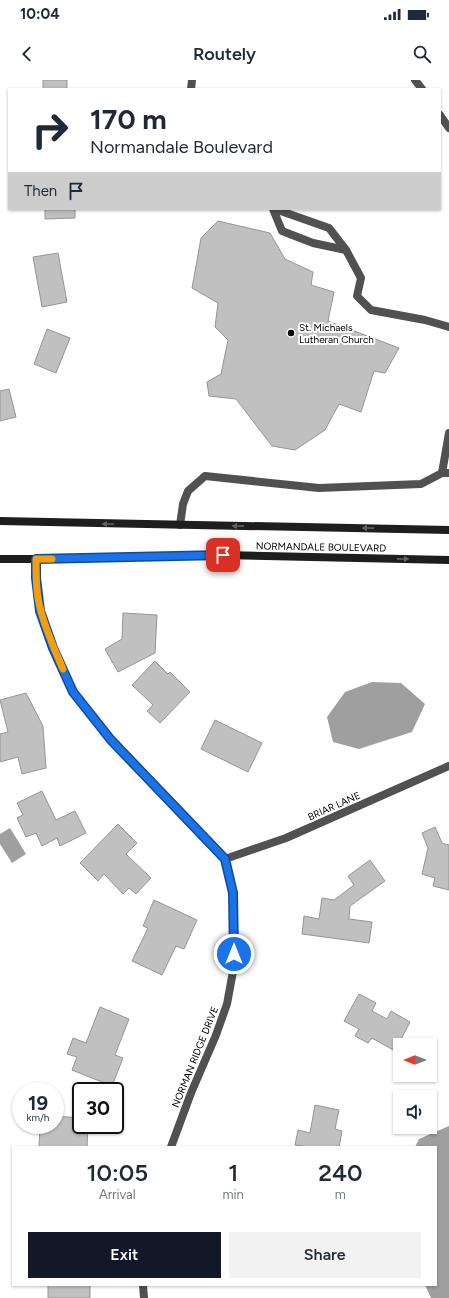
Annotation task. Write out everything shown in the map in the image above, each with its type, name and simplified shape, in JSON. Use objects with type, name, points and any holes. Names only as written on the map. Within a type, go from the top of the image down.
[{"type":"main road","name":"NORMANDALE BOULEVARD","points":[[0,521],[449,530]]},
{"type":"main road","name":"NORMANDALE BOULEVARD","points":[[0,559],[223,555],[449,560]]},
{"type":"street","points":[[415,80],[421,88]]},
{"type":"street","points":[[441,116],[449,128]]},
{"type":"street","points":[[274,210],[282,231],[312,243],[346,250]]},
{"type":"street","points":[[277,210],[329,228],[346,250],[361,278],[357,296],[371,310],[425,320],[449,327]]},
{"type":"street","points":[[180,525],[183,504],[188,490],[206,476],[319,488],[421,484],[445,473],[449,433]]},
{"type":"street","points":[[36,559],[36,578],[40,611],[53,648],[73,692],[111,740],[225,859]]},
{"type":"street","name":"BRIAR LANE","points":[[225,859],[286,838],[449,766]]},
{"type":"street","name":"NORMAN RIDGE DRIVE","points":[[171,1146],[227,1004],[234,966],[233,893],[225,859]]},
{"type":"street","points":[[143,1286],[144,1298]]},
{"type":"shaded area","points":[[372,682],[401,683],[425,704],[412,732],[359,749],[333,742],[327,717],[345,692]]},
{"type":"shaded area","points":[[10,828],[26,854],[12,863],[0,844],[0,834]]},
{"type":"shaded area","points":[[449,1126],[449,1298],[431,1298],[425,1286],[437,1286],[437,1146],[416,1146],[419,1139],[431,1134],[437,1134],[437,1131]]},
{"type":"building","points":[[43,80],[67,80],[67,88],[43,88]]},
{"type":"building","points":[[45,210],[75,210],[75,218],[45,219]]},
{"type":"building","name":"St. Michaels Lutheran Church","points":[[218,221],[270,233],[285,259],[313,272],[311,285],[334,292],[328,321],[399,348],[385,373],[374,371],[361,412],[339,404],[325,430],[295,450],[272,446],[236,399],[209,396],[207,382],[221,374],[228,340],[215,327],[218,303],[192,288],[201,238]]},
{"type":"building","points":[[58,253],[67,302],[42,307],[33,257]]},
{"type":"building","points":[[47,329],[70,338],[56,373],[34,364]]},
{"type":"building","points":[[9,389],[16,417],[0,421],[0,391]]},
{"type":"building","points":[[123,613],[157,615],[155,653],[118,672],[105,649],[122,639]]},
{"type":"building","points":[[155,661],[168,674],[170,672],[190,692],[160,723],[147,711],[153,705],[132,685]]},
{"type":"building","points":[[26,693],[43,726],[46,768],[22,774],[18,757],[0,762],[0,734],[8,732],[0,700]]},
{"type":"building","points":[[215,720],[262,743],[248,772],[201,749]]},
{"type":"building","points":[[42,791],[56,820],[75,811],[86,833],[60,846],[57,838],[42,846],[36,833],[26,837],[17,818],[23,815],[17,803]]},
{"type":"building","points":[[118,824],[137,843],[126,854],[151,878],[136,894],[129,888],[123,894],[104,874],[98,881],[80,863]]},
{"type":"building","points":[[435,827],[442,843],[449,845],[449,890],[433,886],[435,878],[422,874],[428,848],[422,833]]},
{"type":"building","points":[[370,860],[385,881],[350,906],[349,919],[372,922],[369,943],[302,934],[304,916],[319,919],[322,898],[334,900],[354,885],[348,876]]},
{"type":"building","points":[[154,900],[197,920],[184,949],[176,946],[162,975],[132,961],[148,928],[143,926]]},
{"type":"building","points":[[359,994],[376,1003],[372,1011],[387,1019],[391,1011],[410,1022],[402,1038],[393,1038],[393,1050],[372,1038],[368,1043],[355,1036],[359,1029],[344,1021]]},
{"type":"building","points":[[100,1007],[129,1019],[115,1055],[123,1058],[114,1082],[102,1082],[72,1070],[77,1057],[67,1054],[73,1038],[86,1043]]},
{"type":"building","points":[[315,1105],[339,1110],[335,1129],[342,1131],[339,1146],[295,1145],[298,1130],[310,1133]]},
{"type":"building","points":[[64,1117],[72,1117],[72,1134],[88,1134],[87,1146],[39,1146],[40,1134],[64,1134]]},
{"type":"building","points":[[48,1286],[90,1286],[90,1298],[48,1298]]},
{"type":"slow traffic","points":[[52,559],[36,559],[36,578],[40,611],[53,648],[63,669]]},
{"type":"place","name":"St. Michaels Lutheran Church","points":[[291,333]]},
{"type":"route","points":[[223,555],[36,559],[36,578],[40,611],[53,648],[73,692],[111,740],[225,859],[233,893],[234,954]]}]
